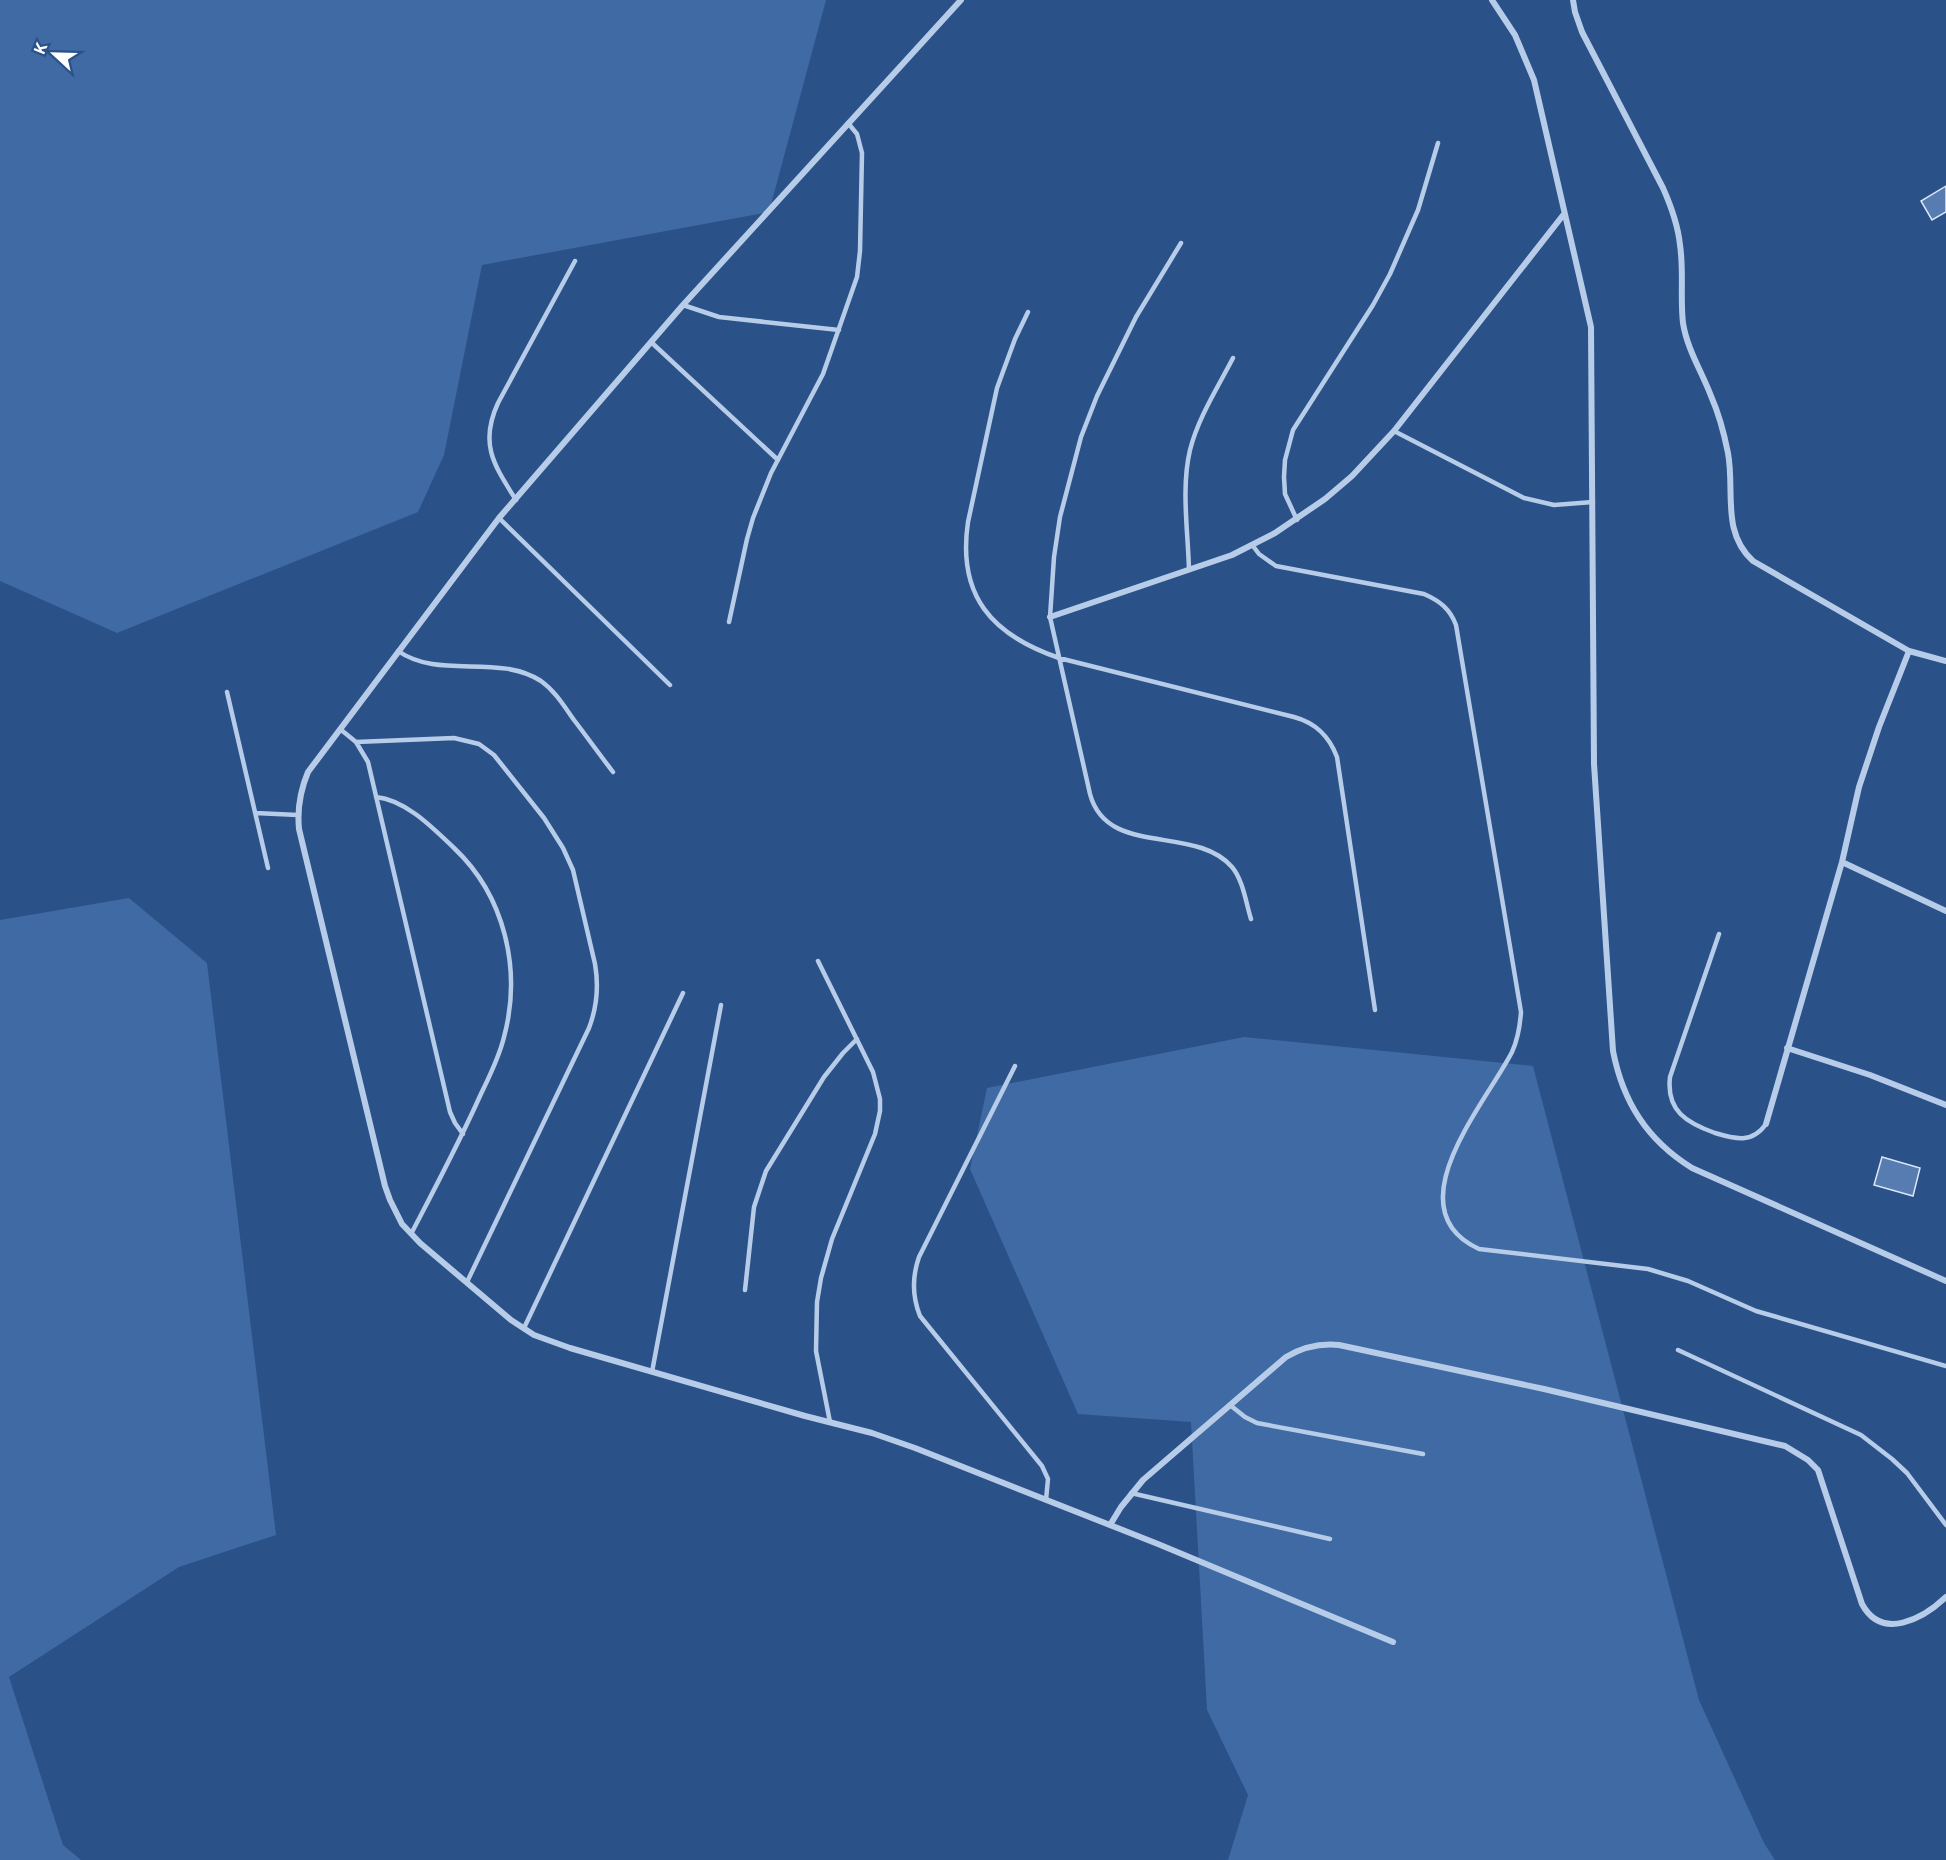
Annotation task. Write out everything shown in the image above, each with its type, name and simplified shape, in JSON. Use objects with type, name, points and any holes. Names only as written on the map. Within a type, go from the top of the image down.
[{"type":"street","points":[[961,0],[683,305],[499,518],[308,772],[302,786],[298,815],[299,829],[385,1186],[396,1213],[411,1234],[524,1328],[551,1342],[915,1448],[1110,1525],[1393,1642]]},
{"type":"street","points":[[1492,0],[1515,34],[1534,80],[1591,327],[1594,764],[1613,1051],[1629,1103],[1649,1133],[1676,1158],[1692,1168],[1946,1281]]},
{"type":"street","points":[[1573,0],[1582,32],[1664,188],[1672,209],[1681,247],[1683,324],[1690,348],[1711,395],[1724,436],[1731,477],[1732,526],[1738,545],[1753,561],[1909,651],[1946,661]]},
{"type":"street","points":[[1050,617],[1211,564],[1253,546],[1297,519],[1352,476],[1394,431],[1564,214]]},
{"type":"street","points":[[1766,1124],[1842,861],[1859,787],[1879,727],[1909,651]]},
{"type":"street","points":[[1842,861],[1946,911]]},
{"type":"street","points":[[1787,1048],[1870,1075],[1946,1105]]},
{"type":"street","points":[[1110,1525],[1131,1493],[1143,1480],[1286,1357],[1307,1347],[1328,1344],[1774,1442],[1796,1451],[1818,1470],[1863,1604],[1872,1618],[1892,1626],[1915,1618],[1946,1597]]},
{"type":"lane","points":[[729,622],[747,539],[761,498],[823,374],[854,290],[860,251],[862,153],[857,134],[848,123]]},
{"type":"lane","points":[[1297,519],[1285,494],[1284,477],[1285,460],[1293,430],[1373,305],[1390,274],[1418,210],[1438,143]]},
{"type":"lane","points":[[1181,243],[1146,298],[1116,355],[1081,437],[1060,517],[1054,557],[1050,617],[1090,794],[1098,813],[1118,829],[1201,847],[1219,855],[1238,874],[1251,919]]},
{"type":"lane","points":[[516,500],[494,465],[489,446],[490,424],[498,403],[575,261]]},
{"type":"lane","points":[[683,305],[719,317],[839,330]]},
{"type":"lane","points":[[1028,312],[1004,367],[991,410],[968,522],[965,553],[970,581],[980,605],[1008,633],[1041,652],[1294,717],[1312,724],[1327,737],[1337,757],[1375,1010]]},
{"type":"lane","points":[[651,342],[778,460]]},
{"type":"lane","points":[[1189,570],[1186,489],[1190,452],[1199,423],[1233,358]]},
{"type":"lane","points":[[1394,431],[1524,498],[1554,505],[1593,502]]},
{"type":"lane","points":[[499,518],[670,685]]},
{"type":"lane","points":[[1253,546],[1259,554],[1276,566],[1424,594],[1443,604],[1456,625],[1521,1012],[1519,1033],[1511,1053],[1454,1151],[1445,1175],[1444,1210],[1456,1233],[1479,1249],[1648,1269],[1671,1275],[1756,1311],[1946,1366]]},
{"type":"lane","points":[[398,651],[421,663],[499,667],[530,675],[552,690],[613,772]]},
{"type":"lane","points":[[227,692],[268,868]]},
{"type":"lane","points":[[340,729],[356,742],[368,762],[450,1112],[463,1134]]},
{"type":"lane","points":[[356,742],[454,738],[479,744],[494,755],[544,818],[563,848],[573,870],[596,964],[598,990],[591,1022],[467,1282]]},
{"type":"lane","points":[[376,797],[398,803],[462,855],[488,893],[506,936],[511,978],[508,1018],[500,1053],[463,1134],[411,1234]]},
{"type":"lane","points":[[255,813],[298,815]]},
{"type":"lane","points":[[1719,934],[1670,1077],[1670,1094],[1676,1109],[1688,1122],[1734,1139],[1749,1138],[1762,1130],[1766,1124]]},
{"type":"lane","points":[[818,961],[878,1085],[880,1111],[875,1134],[832,1239],[821,1278],[816,1310],[816,1351],[830,1422]]},
{"type":"lane","points":[[524,1328],[684,993]]},
{"type":"lane","points":[[652,1372],[721,1005]]},
{"type":"lane","points":[[746,1290],[752,1222],[761,1182],[824,1077],[857,1039]]},
{"type":"lane","points":[[1015,1066],[919,1257],[913,1288],[920,1316],[1042,1466],[1048,1479],[1046,1500]]},
{"type":"lane","points":[[1678,1350],[1861,1436],[1892,1459],[1906,1473],[1946,1525]]},
{"type":"lane","points":[[1230,1405],[1257,1423],[1423,1454]]},
{"type":"lane","points":[[1131,1493],[1330,1539]]},
{"type":"shaded area","points":[[0,0],[826,0],[769,212],[482,265],[444,455],[418,512],[117,633],[0,581]]},
{"type":"shaded area","points":[[129,898],[207,963],[276,1535],[179,1567],[9,1677],[63,1845],[81,1860],[0,1860],[0,920]]},
{"type":"shaded area","points":[[1244,1037],[1533,1066],[1699,1700],[1764,1843],[1775,1860],[1228,1860],[1248,1795],[1207,1710],[1191,1422],[1078,1414],[970,1169],[987,1088]]},
{"type":"building","points":[[1946,186],[1946,212],[1932,220],[1921,201]]},
{"type":"building","points":[[1882,1157],[1920,1168],[1913,1196],[1874,1185]]}]
